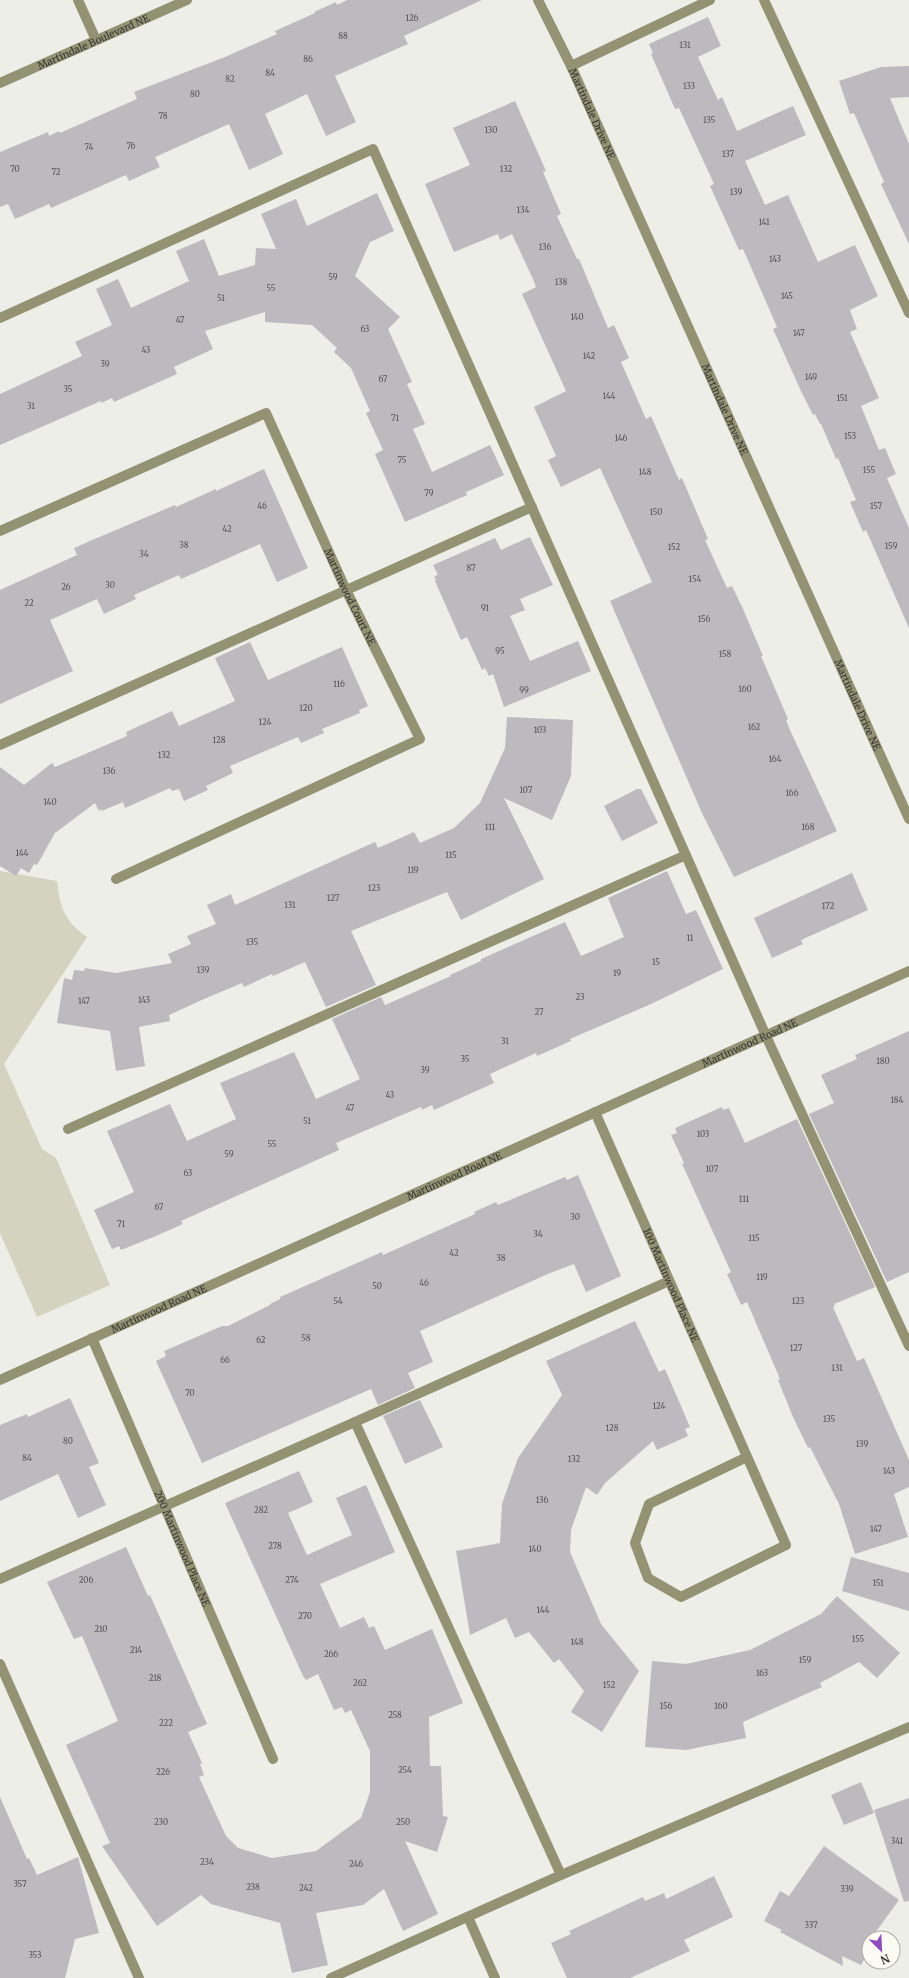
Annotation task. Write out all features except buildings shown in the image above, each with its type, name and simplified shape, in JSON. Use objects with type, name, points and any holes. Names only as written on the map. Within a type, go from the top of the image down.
[{"type":"street","points":[[78,0],[96,40]]},
{"type":"street","name":"Martindale Boulevard NE","points":[[0,83],[187,0]]},
{"type":"street","name":"Martindale Drive NE","points":[[538,0],[571,66],[909,819]]},
{"type":"street","points":[[571,66],[710,0]]},
{"type":"street","points":[[764,0],[909,313]]},
{"type":"street","points":[[0,318],[373,149],[766,1036],[909,1346]]},
{"type":"street","name":"Martinwood Court NE","points":[[0,531],[266,413],[346,590],[420,738],[116,879]]},
{"type":"street","points":[[0,746],[532,507]]},
{"type":"street","points":[[68,1128],[686,855]]},
{"type":"street","name":"Martinwood Road NE","points":[[0,1380],[909,971]]},
{"type":"street","name":"100 Martinwood Place NE","points":[[595,1112],[786,1545],[681,1597],[648,1578],[635,1543],[649,1504],[747,1457]]},
{"type":"street","points":[[0,1579],[669,1281]]},
{"type":"street","name":"200 Martinwood Place NE","points":[[92,1338],[273,1758]]},
{"type":"street","points":[[355,1422],[562,1875]]},
{"type":"street","points":[[0,1664],[139,1978]]},
{"type":"street","points":[[331,1978],[562,1875],[909,1727]]},
{"type":"street","points":[[468,1917],[495,1978]]},
{"type":"green space","points":[[0,871],[57,881],[64,913],[73,925],[87,937],[4,1064],[42,1149],[56,1158],[110,1285],[37,1317],[0,1233]]}]
